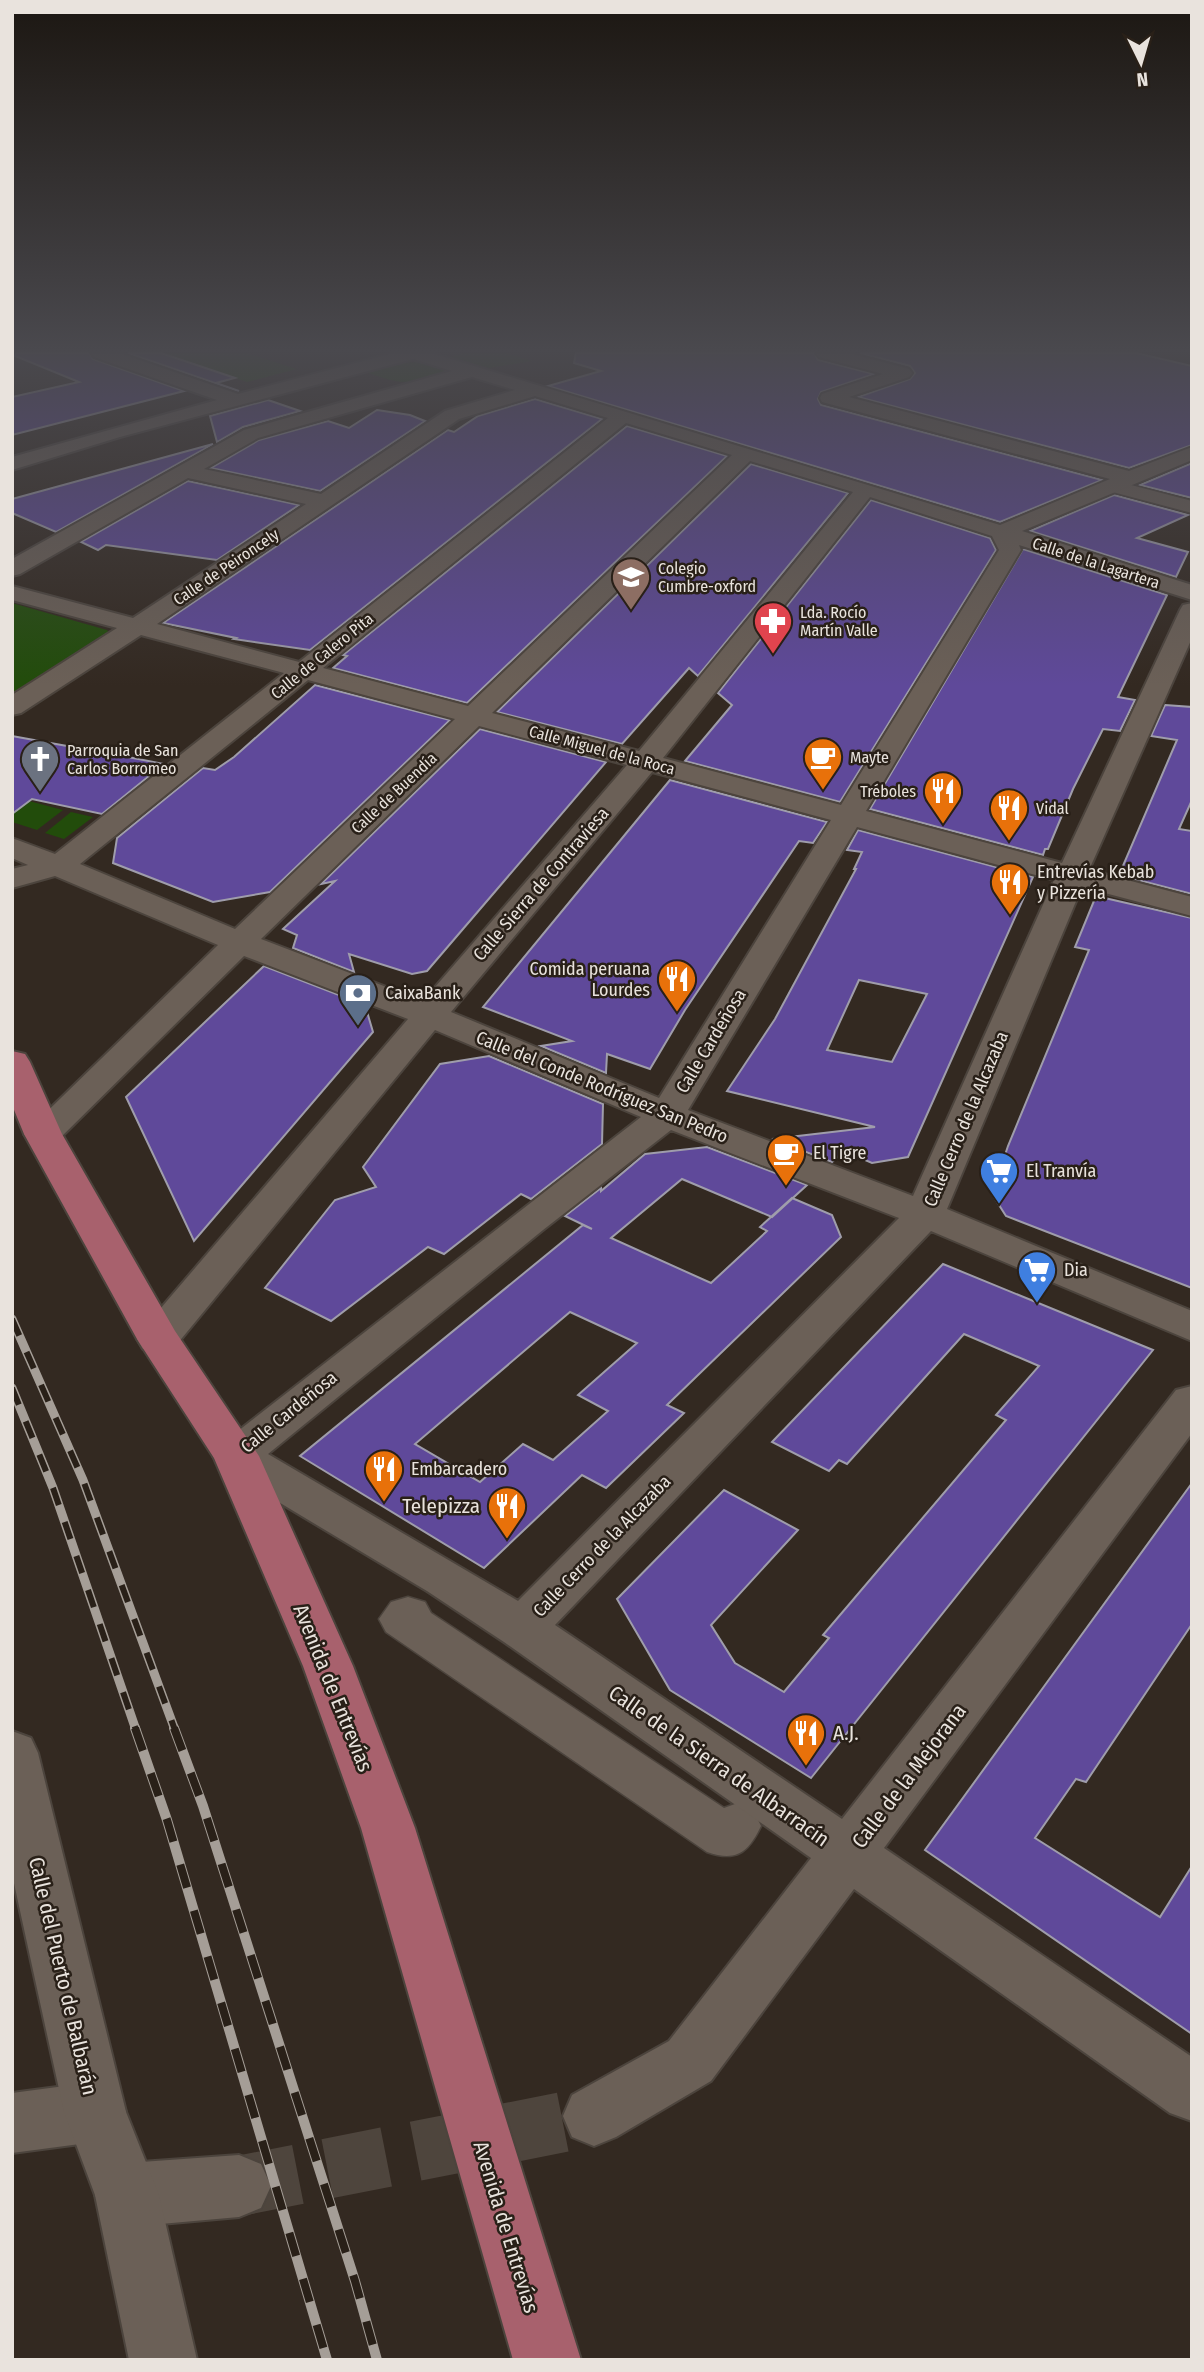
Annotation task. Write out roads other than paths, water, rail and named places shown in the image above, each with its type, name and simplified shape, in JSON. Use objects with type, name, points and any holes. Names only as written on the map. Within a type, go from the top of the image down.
[{"type":"main road","name":"Avenida de Entrevías","points":[[12,1062],[43,1134],[158,1339],[236,1456],[328,1667],[388,1828],[547,2360]]},
{"type":"street","points":[[12,569],[183,464]]},
{"type":"street","points":[[187,464],[324,501]]},
{"type":"street","name":"Calle de Peironcely","points":[[12,707],[137,627],[380,464]]},
{"type":"street","name":"Calle de Calero Pita","points":[[12,879],[60,865],[562,464]]},
{"type":"street","name":"Calle de Buendía","points":[[43,1134],[733,464]]},
{"type":"street","points":[[780,464],[866,489]]},
{"type":"street","points":[[1057,464],[1121,482],[1192,508]]},
{"type":"street","points":[[1001,532],[1166,464]]},
{"type":"street","name":"Calle de la Lagartera","points":[[866,489],[1192,593]]},
{"type":"street","name":"Calle Sierra de Contraviesa","points":[[158,1339],[646,761],[866,489]]},
{"type":"street","name":"Calle Cardeñosa","points":[[236,1456],[667,1115],[1010,550],[1001,532]]},
{"type":"street","name":"Calle Miguel de la Roca","points":[[12,593],[1192,907]]},
{"type":"street","name":"Calle Cerro de la Alcazaba","points":[[522,1628],[925,1214],[1072,875],[1192,611]]},
{"type":"street","name":"Calle del Conde Rodríguez San Pedro","points":[[12,847],[238,942],[429,1015],[667,1115],[925,1214],[1192,1327]]},
{"type":"street","name":"Calle de la Mejorana","points":[[594,2116],[690,2061],[1192,1401]]},
{"type":"street","name":"Calle de la Sierra de Albarracín","points":[[236,1456],[444,1578],[522,1628],[1192,2092]]},
{"type":"street","points":[[408,1615],[403,1619],[724,1836],[735,1826]]},
{"type":"street","name":"Calle del Puerto de Balbarán","points":[[12,1753],[95,2112],[127,2195],[163,2360]]},
{"type":"street","points":[[12,2123],[95,2112]]},
{"type":"street","points":[[127,2195],[239,2186]]},
{"type":"tunnel","points":[[239,2186],[594,2116]]},
{"type":"railway","points":[[12,1319],[83,1480],[175,1730]]},
{"type":"railway","points":[[12,1388],[53,1488],[136,1730]]},
{"type":"railway","points":[[135,1728],[167,1820],[327,2360]]},
{"type":"railway","points":[[174,1728],[203,1806],[355,2281],[377,2360]]},
{"type":"place","name":"Colegio Cumbre-oxford","points":[[631,611]]},
{"type":"place","name":"Lda. Rocío Martín Valle","points":[[773,655]]},
{"type":"place","name":"Mayte","points":[[823,791]]},
{"type":"place","name":"Parroquia de San Carlos Borromeo","points":[[40,793]]},
{"type":"place","name":"Tréboles","points":[[943,825]]},
{"type":"place","name":"Vidal","points":[[1009,842]]},
{"type":"place","name":"Entrevías Kebab y Pizzería","points":[[1010,916]]},
{"type":"place","name":"Comida peruana Lourdes","points":[[677,1013]]},
{"type":"place","name":"CaixaBank","points":[[358,1027]]},
{"type":"place","name":"El Tigre","points":[[786,1187]]},
{"type":"place","name":"El Tranvía","points":[[999,1205]]},
{"type":"place","name":"Dia","points":[[1037,1304]]},
{"type":"place","name":"Embarcadero","points":[[384,1503]]},
{"type":"place","name":"Telepizza","points":[[507,1540]]},
{"type":"place","name":"A.J.","points":[[806,1767]]}]
